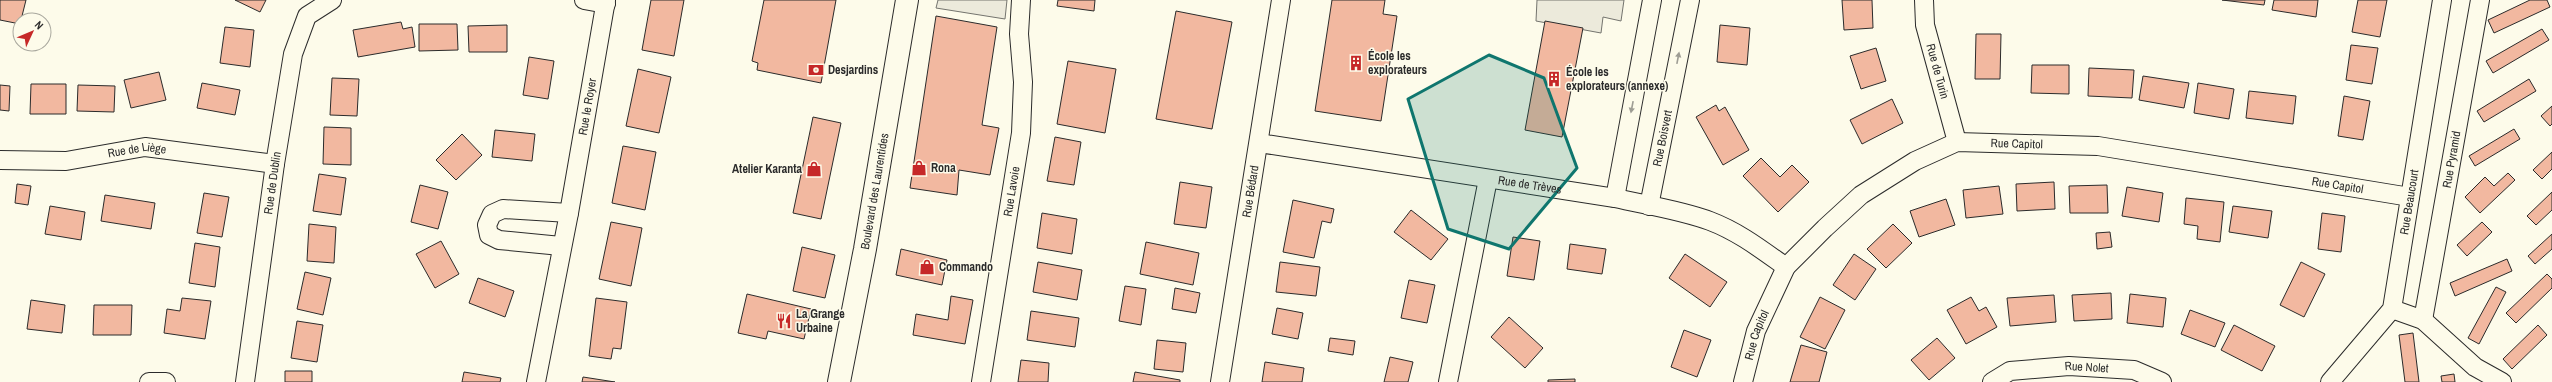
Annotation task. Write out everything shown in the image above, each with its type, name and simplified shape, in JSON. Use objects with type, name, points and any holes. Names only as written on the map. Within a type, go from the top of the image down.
[{"type":"main road","name":"Boulevard des Laurentides","points":[[839,382],[864,249],[907,0]]},
{"type":"street","name":"Rue de Dublin","points":[[245,382],[275,164],[293,54],[307,16],[332,0]]},
{"type":"street","points":[[584,0],[606,2]]},
{"type":"street","name":"Rue Lavoie","points":[[981,382],[1021,133],[1023,82],[1019,34],[1021,0]]},
{"type":"street","name":"Rue Bédard","points":[[1220,382],[1281,0]]},
{"type":"street","points":[[1615,198],[1652,0]]},
{"type":"street","name":"Rue Boisvert","points":[[1648,206],[1690,0]]},
{"type":"street","name":"Rue de Turin","points":[[1924,0],[1925,25],[1957,142]]},
{"type":"street","name":"Rue Beaucourt","points":[[2392,309],[2442,0]]},
{"type":"street","name":"Rue Pyramid","points":[[2423,320],[2480,0]]},
{"type":"street","name":"Rue le Royer","points":[[536,382],[561,246],[569,213],[606,2]]},
{"type":"street","name":"Rue Capitol","points":[[1743,382],[1756,331],[1786,267],[1824,228],[1861,195],[1915,161],[1957,142],[2098,146],[2410,197]]},
{"type":"street","name":"Rue de Trèves","points":[[1259,143],[1615,198],[1709,221],[1745,238],[1786,267]]},
{"type":"street","name":"Rue de Liège","points":[[0,160],[66,161],[145,147],[275,164]]},
{"type":"street","points":[[1453,381],[1488,179]]},
{"type":"street","points":[[561,246],[500,240],[489,235],[487,225],[492,214],[503,209],[569,213]]},
{"type":"street","points":[[2330,382],[2392,309],[2423,320],[2475,367],[2502,382]]},
{"type":"street","name":"Rue Nolet","points":[[1992,382],[2010,371],[2069,366],[2134,370],[2162,382]]},
{"type":"street","points":[[149,382],[166,382]]},
{"type":"highlighted area","points":[[1489,55],[1544,78],[1577,168],[1509,249],[1448,229],[1408,99]]},
{"type":"shaded area","points":[[938,0],[1007,0],[1005,19],[936,8]]},
{"type":"shaded area","points":[[1537,0],[1624,0],[1621,21],[1603,17],[1601,33],[1536,21]]},
{"type":"building","points":[[0,0],[26,0],[23,12],[12,12],[12,22],[0,20]]},
{"type":"building","points":[[235,0],[266,0],[260,12]]},
{"type":"building","points":[[651,0],[684,0],[674,56],[642,50]]},
{"type":"building","points":[[764,0],[836,0],[821,83],[757,70],[758,63],[752,61]]},
{"type":"building","points":[[1058,0],[1095,0],[1094,11],[1057,6]]},
{"type":"building","name":"École les explorateurs","points":[[1332,0],[1385,0],[1383,14],[1397,16],[1381,121],[1315,111]]},
{"type":"building","points":[[1842,0],[1872,0],[1873,28],[1844,30]]},
{"type":"building","points":[[2222,0],[2265,0],[2264,5]]},
{"type":"building","points":[[2274,0],[2318,0],[2316,17],[2272,10]]},
{"type":"building","points":[[2358,0],[2387,0],[2380,37],[2352,32]]},
{"type":"building","points":[[2530,0],[2547,0],[2550,7],[2494,33],[2488,20]]},
{"type":"building","points":[[1176,11],[1232,22],[1212,129],[1156,119]]},
{"type":"building","points":[[936,16],[997,27],[982,125],[999,128],[990,175],[959,170],[957,195],[910,188]]},
{"type":"building","name":"École les explorateurs (annexe)","points":[[1545,21],[1583,28],[1562,137],[1525,130]]},
{"type":"building","points":[[401,22],[403,29],[412,27],[415,47],[358,57],[353,30]]},
{"type":"building","points":[[419,24],[457,24],[458,50],[419,51]]},
{"type":"building","points":[[507,25],[507,52],[469,52],[468,26]]},
{"type":"building","points":[[1720,25],[1750,28],[1747,65],[1717,62]]},
{"type":"building","points":[[225,27],[254,30],[250,67],[220,63]]},
{"type":"building","points":[[2542,29],[2549,40],[2493,73],[2486,61]]},
{"type":"building","points":[[1976,34],[2001,34],[2000,79],[1975,79]]},
{"type":"building","points":[[2351,45],[2378,48],[2372,84],[2346,80]]},
{"type":"building","points":[[1876,48],[1886,81],[1861,89],[1850,56]]},
{"type":"building","points":[[529,57],[554,61],[548,99],[523,95]]},
{"type":"building","points":[[1068,61],[1116,69],[1105,133],[1057,124]]},
{"type":"building","points":[[2032,65],[2069,65],[2069,94],[2031,93]]},
{"type":"building","points":[[2089,68],[2134,70],[2132,98],[2088,96]]},
{"type":"building","points":[[638,69],[671,77],[659,133],[626,126]]},
{"type":"building","points":[[159,72],[166,100],[131,108],[124,80]]},
{"type":"building","points":[[2143,76],[2189,83],[2184,108],[2139,100]]},
{"type":"building","points":[[332,78],[359,79],[357,116],[330,115]]},
{"type":"building","points":[[2529,79],[2536,91],[2484,122],[2477,111]]},
{"type":"building","points":[[202,83],[240,90],[235,115],[197,108]]},
{"type":"building","points":[[2198,83],[2234,89],[2229,119],[2194,113]]},
{"type":"building","points":[[31,84],[66,84],[66,114],[30,114]]},
{"type":"building","points":[[0,85],[10,86],[9,111],[0,110]]},
{"type":"building","points":[[78,85],[115,86],[114,112],[77,111]]},
{"type":"building","points":[[2249,91],[2296,96],[2293,124],[2246,118]]},
{"type":"building","points":[[2344,96],[2370,101],[2363,140],[2338,136]]},
{"type":"building","points":[[1892,99],[1903,123],[1862,144],[1850,120]]},
{"type":"building","points":[[1716,105],[1719,111],[1725,107],[1749,150],[1723,165],[1696,117]]},
{"type":"building","points":[[2552,106],[2552,124],[2550,126],[2541,116]]},
{"type":"building","points":[[813,117],[841,123],[821,219],[793,213]]},
{"type":"building","points":[[324,127],[351,128],[351,165],[323,164]]},
{"type":"building","points":[[2514,129],[2520,139],[2475,166],[2469,156]]},
{"type":"building","points":[[495,130],[535,134],[532,161],[492,157]]},
{"type":"building","points":[[462,134],[482,155],[456,180],[436,160]]},
{"type":"building","points":[[1055,137],[1081,142],[1074,185],[1047,181]]},
{"type":"building","points":[[623,146],[656,152],[645,210],[612,203]]},
{"type":"building","points":[[2552,152],[2552,169],[2542,179],[2533,170]]},
{"type":"building","points":[[1761,158],[1780,177],[1792,165],[1809,182],[1778,212],[1743,176]]},
{"type":"building","points":[[2508,173],[2515,180],[2480,213],[2465,197],[2485,177],[2494,186]]},
{"type":"building","points":[[319,174],[346,178],[341,215],[313,211]]},
{"type":"building","points":[[1180,182],[1212,187],[1206,228],[1174,224]]},
{"type":"building","points":[[2054,182],[2055,209],[2017,211],[2016,184]]},
{"type":"building","points":[[17,184],[31,186],[28,205],[15,203]]},
{"type":"building","points":[[420,185],[448,192],[438,229],[411,222]]},
{"type":"building","points":[[2107,185],[2108,213],[2070,213],[2069,186]]},
{"type":"building","points":[[1999,186],[2003,214],[1966,218],[1963,190]]},
{"type":"building","points":[[2127,187],[2163,193],[2159,222],[2122,216]]},
{"type":"building","points":[[2552,192],[2552,210],[2536,225],[2527,216]]},
{"type":"building","points":[[204,193],[229,197],[222,237],[197,233]]},
{"type":"building","points":[[105,195],[155,203],[151,229],[101,221]]},
{"type":"building","points":[[2186,198],[2224,202],[2220,242],[2197,239],[2198,226],[2184,224]]},
{"type":"building","points":[[1946,199],[1955,225],[1919,237],[1910,211]]},
{"type":"building","points":[[1293,200],[1334,209],[1331,223],[1322,221],[1314,258],[1283,252]]},
{"type":"building","points":[[50,206],[85,212],[81,240],[45,234]]},
{"type":"building","points":[[2233,206],[2272,211],[2268,238],[2229,232]]},
{"type":"building","points":[[1411,210],[1448,239],[1431,260],[1394,232]]},
{"type":"building","points":[[1042,213],[1077,219],[1072,254],[1037,248]]},
{"type":"building","points":[[2322,213],[2345,216],[2341,252],[2318,249]]},
{"type":"building","points":[[611,222],[642,228],[631,286],[599,279]]},
{"type":"building","points":[[2482,222],[2492,232],[2467,256],[2457,245]]},
{"type":"building","points":[[309,224],[336,227],[334,263],[307,261]]},
{"type":"building","points":[[1893,224],[1912,243],[1886,268],[1867,249]]},
{"type":"building","points":[[2110,232],[2112,247],[2097,249],[2096,233]]},
{"type":"building","points":[[2552,234],[2552,249],[2535,264],[2528,256]]},
{"type":"building","points":[[1513,237],[1540,241],[1534,280],[1507,276]]},
{"type":"building","points":[[441,241],[459,274],[435,288],[416,254]]},
{"type":"building","points":[[1146,242],[1199,253],[1193,285],[1140,274]]},
{"type":"building","points":[[195,243],[220,247],[215,287],[189,283]]},
{"type":"building","points":[[1570,244],[1606,249],[1602,274],[1567,269]]},
{"type":"building","points":[[802,247],[835,255],[825,298],[793,291]]},
{"type":"building","points":[[901,249],[947,260],[942,285],[896,275]]},
{"type":"building","points":[[1685,254],[1727,282],[1710,307],[1669,278]]},
{"type":"building","points":[[1854,254],[1876,269],[1855,300],[1833,285]]},
{"type":"building","points":[[2507,259],[2512,271],[2455,296],[2450,283]]},
{"type":"building","points":[[1038,262],[1082,270],[1077,300],[1033,292]]},
{"type":"building","points":[[1280,262],[1320,267],[1316,296],[1276,292]]},
{"type":"building","points":[[2301,262],[2325,274],[2304,317],[2280,305]]},
{"type":"building","points":[[305,272],[331,278],[323,315],[297,309]]},
{"type":"building","points":[[2547,274],[2552,279],[2552,288],[2516,323],[2506,313]]},
{"type":"building","points":[[478,278],[514,291],[505,317],[469,303]]},
{"type":"building","points":[[1409,280],[1435,285],[1427,323],[1401,318]]},
{"type":"building","points":[[1125,286],[1146,289],[1141,325],[1119,321]]},
{"type":"building","points":[[2496,287],[2506,292],[2479,344],[2468,338]]},
{"type":"building","points":[[1175,288],[1200,293],[1196,313],[1172,309]]},
{"type":"building","points":[[2111,293],[2112,319],[2074,321],[2072,295]]},
{"type":"building","points":[[747,294],[811,309],[804,339],[768,331],[766,339],[738,333]]},
{"type":"building","points":[[2130,294],[2166,298],[2163,327],[2127,323]]},
{"type":"building","points":[[2054,295],[2056,322],[2010,326],[2007,298]]},
{"type":"building","points":[[951,296],[973,300],[965,344],[913,335],[916,314],[948,320]]},
{"type":"building","points":[[1820,297],[1845,310],[1825,349],[1800,337]]},
{"type":"building","points":[[1971,297],[1979,311],[1986,307],[1997,327],[1966,344],[1947,310]]},
{"type":"building","points":[[182,298],[211,301],[205,339],[164,333],[167,309],[180,311]]},
{"type":"building","points":[[596,298],[627,302],[621,349],[613,348],[611,359],[589,356]]},
{"type":"building","points":[[31,300],[65,305],[62,333],[27,329]]},
{"type":"building","points":[[94,305],[132,305],[131,335],[93,335]]},
{"type":"building","points":[[1277,308],[1303,313],[1298,339],[1272,334]]},
{"type":"building","points":[[2190,310],[2225,323],[2215,347],[2181,334]]},
{"type":"building","points":[[1031,311],[1079,318],[1075,347],[1027,340]]},
{"type":"building","points":[[1509,317],[1543,348],[1525,368],[1491,337]]},
{"type":"building","points":[[297,321],[323,325],[317,362],[291,358]]},
{"type":"building","points":[[2234,325],[2275,346],[2262,371],[2221,350]]},
{"type":"building","points":[[2538,325],[2547,335],[2512,369],[2503,359]]},
{"type":"building","points":[[1684,330],[1711,340],[1697,377],[1671,367]]},
{"type":"building","points":[[2413,333],[2419,382],[2405,382],[2399,335]]},
{"type":"building","points":[[1330,338],[1355,341],[1353,355],[1328,351]]},
{"type":"building","points":[[1937,338],[1955,358],[1929,380],[1911,360]]},
{"type":"building","points":[[1157,340],[1186,343],[1183,372],[1154,369]]},
{"type":"building","points":[[1801,345],[1827,352],[1819,382],[1790,382]]},
{"type":"building","points":[[1390,357],[1413,362],[1408,382],[1384,382]]},
{"type":"building","points":[[1021,360],[1049,363],[1048,382],[1018,382]]},
{"type":"building","points":[[1265,362],[1304,368],[1302,382],[1262,382]]},
{"type":"building","points":[[285,371],[312,371],[312,382],[285,382]]},
{"type":"building","points":[[464,372],[501,378],[500,382],[462,382]]},
{"type":"building","points":[[1135,372],[1180,380],[1180,382],[1133,382]]},
{"type":"building","points":[[2454,374],[2455,382],[2442,382],[2441,376]]},
{"type":"building","points":[[583,377],[615,382],[582,382]]},
{"type":"building","points":[[1575,379],[1575,382],[1548,382],[1548,380]]},
{"type":"place","name":"École les explorateurs","points":[[1356,63]]},
{"type":"place","name":"Desjardins","points":[[816,70]]},
{"type":"place","name":"École les explorateurs (annexe)","points":[[1554,79]]},
{"type":"place","name":"Rona","points":[[919,168]]},
{"type":"place","name":"Atelier Karanta","points":[[814,169]]},
{"type":"place","name":"Commando","points":[[927,267]]},
{"type":"place","name":"La Grange Urbaine","points":[[784,321]]}]
